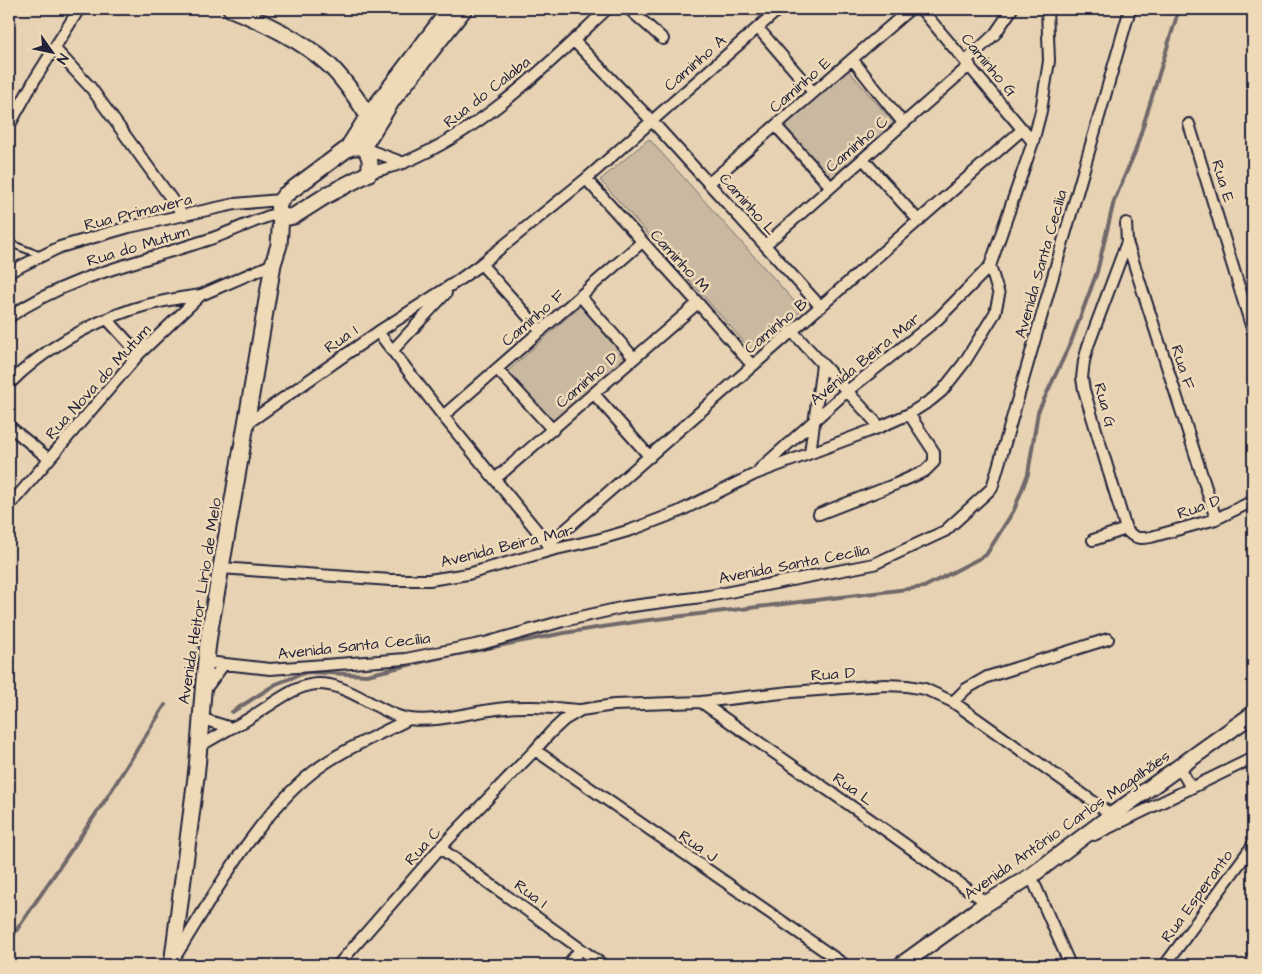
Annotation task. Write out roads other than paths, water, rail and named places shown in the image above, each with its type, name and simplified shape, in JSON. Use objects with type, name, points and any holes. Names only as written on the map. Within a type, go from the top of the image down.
[{"type":"main road","points":[[364,148],[370,159],[369,173],[327,195],[302,212],[289,217],[280,209],[293,188],[347,149],[368,116],[450,9]]},
{"type":"main road","points":[[364,148],[393,99],[464,9]]},
{"type":"main road","points":[[237,10],[300,44],[327,63],[343,80],[368,116]]},
{"type":"main road","points":[[347,149],[364,148]]},
{"type":"main road","name":"Avenida Heitor Lírio de Melo","points":[[172,963],[200,746],[200,718],[211,622],[273,264],[279,245],[280,209]]},
{"type":"main road","name":"Avenida Heitor Lírio de Melo","points":[[279,245],[302,212]]},
{"type":"main road","name":"Avenida Antônio Carlos Magalhães","points":[[901,965],[987,903],[1071,847],[1178,766],[1253,714]]},
{"type":"street","points":[[9,126],[79,9]]},
{"type":"street","name":"Rua do Calaba","points":[[369,173],[404,162],[453,138],[482,118],[574,40],[607,9]]},
{"type":"street","points":[[629,9],[663,39]]},
{"type":"street","name":"Caminho A","points":[[652,120],[779,9]]},
{"type":"street","name":"Caminho E","points":[[709,183],[910,9]]},
{"type":"street","name":"Caminho G","points":[[921,9],[1033,142]]},
{"type":"street","name":"Caminho C","points":[[766,245],[968,63],[995,34],[1012,9]]},
{"type":"street","name":"Avenida Beira Mar","points":[[756,474],[813,420],[938,319],[990,266],[1033,142],[1041,111],[1048,74],[1049,34],[1047,9]]},
{"type":"street","name":"Avenida Santa Cecília","points":[[207,662],[270,670],[406,659],[485,643],[563,621],[625,607],[709,596],[874,564],[945,531],[992,488],[1130,9]]},
{"type":"street","points":[[758,28],[813,92]]},
{"type":"street","name":"Caminho L","points":[[574,40],[652,120],[821,307]]},
{"type":"street","points":[[54,48],[91,88],[183,215]]},
{"type":"street","points":[[852,59],[903,123]]},
{"type":"street","name":"Rua 1","points":[[245,424],[378,332],[481,264],[586,179],[652,120]]},
{"type":"street","name":"Rua E","points":[[1190,124],[1253,332]]},
{"type":"street","points":[[776,126],[831,187]]},
{"type":"street","name":"Caminho B","points":[[550,547],[752,365],[821,307],[1023,129]]},
{"type":"street","points":[[364,148],[404,162]]},
{"type":"street","points":[[863,159],[919,221]]},
{"type":"street","name":"Caminho M","points":[[586,179],[752,365]]},
{"type":"street","points":[[262,217],[263,202]]},
{"type":"street","name":"Rua Primavera","points":[[9,272],[60,247],[129,227],[235,204],[263,202],[280,209]]},
{"type":"street","name":"Rua do Mutum","points":[[9,317],[40,298],[72,282],[207,240],[280,209]]},
{"type":"street","name":"Rua F","points":[[1126,223],[1127,242],[1216,519]]},
{"type":"street","name":"Caminho F","points":[[443,416],[642,242]]},
{"type":"street","name":"Rua G","points":[[1125,525],[1089,408],[1082,378],[1088,346],[1127,242]]},
{"type":"street","name":"Rua Nova do Mutum","points":[[9,506],[139,354],[201,295],[273,264]]},
{"type":"street","points":[[481,264],[541,331]]},
{"type":"street","name":"Avenida Beira Mar","points":[[221,568],[410,581],[468,574],[550,547],[600,539],[652,522],[696,504],[756,474],[880,427],[909,414],[931,400],[942,391],[964,363],[995,313],[999,295],[990,266]]},
{"type":"street","name":"Rua 1","points":[[392,351],[456,282]]},
{"type":"street","points":[[9,384],[46,353],[107,319],[156,303],[201,295]]},
{"type":"street","points":[[580,296],[634,358]]},
{"type":"street","name":"Caminho D","points":[[495,479],[698,303]]},
{"type":"street","points":[[107,319],[139,354]]},
{"type":"street","points":[[792,331],[880,427]]},
{"type":"street","points":[[378,332],[443,416],[550,547]]},
{"type":"street","points":[[810,453],[822,365]]},
{"type":"street","points":[[497,369],[553,430]]},
{"type":"street","points":[[594,394],[650,457]]},
{"type":"street","points":[[819,514],[906,480],[932,466],[935,456],[934,452],[909,414]]},
{"type":"street","points":[[9,426],[48,459]]},
{"type":"street","name":"Rua D","points":[[1125,525],[1135,538],[1142,539],[1216,519],[1253,501]]},
{"type":"street","points":[[1093,540],[1125,525]]},
{"type":"street","points":[[953,702],[966,689],[987,677],[1108,639]]},
{"type":"street","points":[[203,692],[224,664]]},
{"type":"street","points":[[200,746],[231,728],[250,720],[300,688],[320,684],[340,689],[409,719],[427,720],[518,707],[581,710]]},
{"type":"street","name":"Rua D","points":[[535,750],[564,720],[581,710],[623,704],[701,702],[791,692],[885,685],[907,686],[925,689],[953,702],[1112,815]]},
{"type":"street","name":"Rua L","points":[[701,702],[987,903]]},
{"type":"street","points":[[200,718],[231,728]]},
{"type":"street","points":[[172,963],[250,842],[272,812],[294,789],[328,762],[409,719]]},
{"type":"street","name":"Rua C","points":[[338,965],[440,848],[535,750]]},
{"type":"street","name":"Rua J","points":[[535,750],[845,965]]},
{"type":"street","points":[[1071,847],[1253,758]]},
{"type":"street","points":[[1178,766],[1191,788]]},
{"type":"street","name":"Rua Esperanto","points":[[1165,965],[1253,845]]},
{"type":"street","name":"Rua I","points":[[440,848],[603,965]]},
{"type":"street","points":[[1030,876],[1070,965]]},
{"type":"street","points":[[567,965],[581,949]]},
{"type":"lane","points":[[9,243],[40,256]]},
{"type":"waterway","points":[[232,712],[276,684],[307,672],[367,675],[438,658],[564,633],[641,621],[924,587],[986,555],[1014,510],[1028,474],[1038,412],[1071,342],[1097,272],[1114,201],[1135,152],[1179,9]]},
{"type":"waterway","points":[[9,941],[106,799],[165,705]]}]
